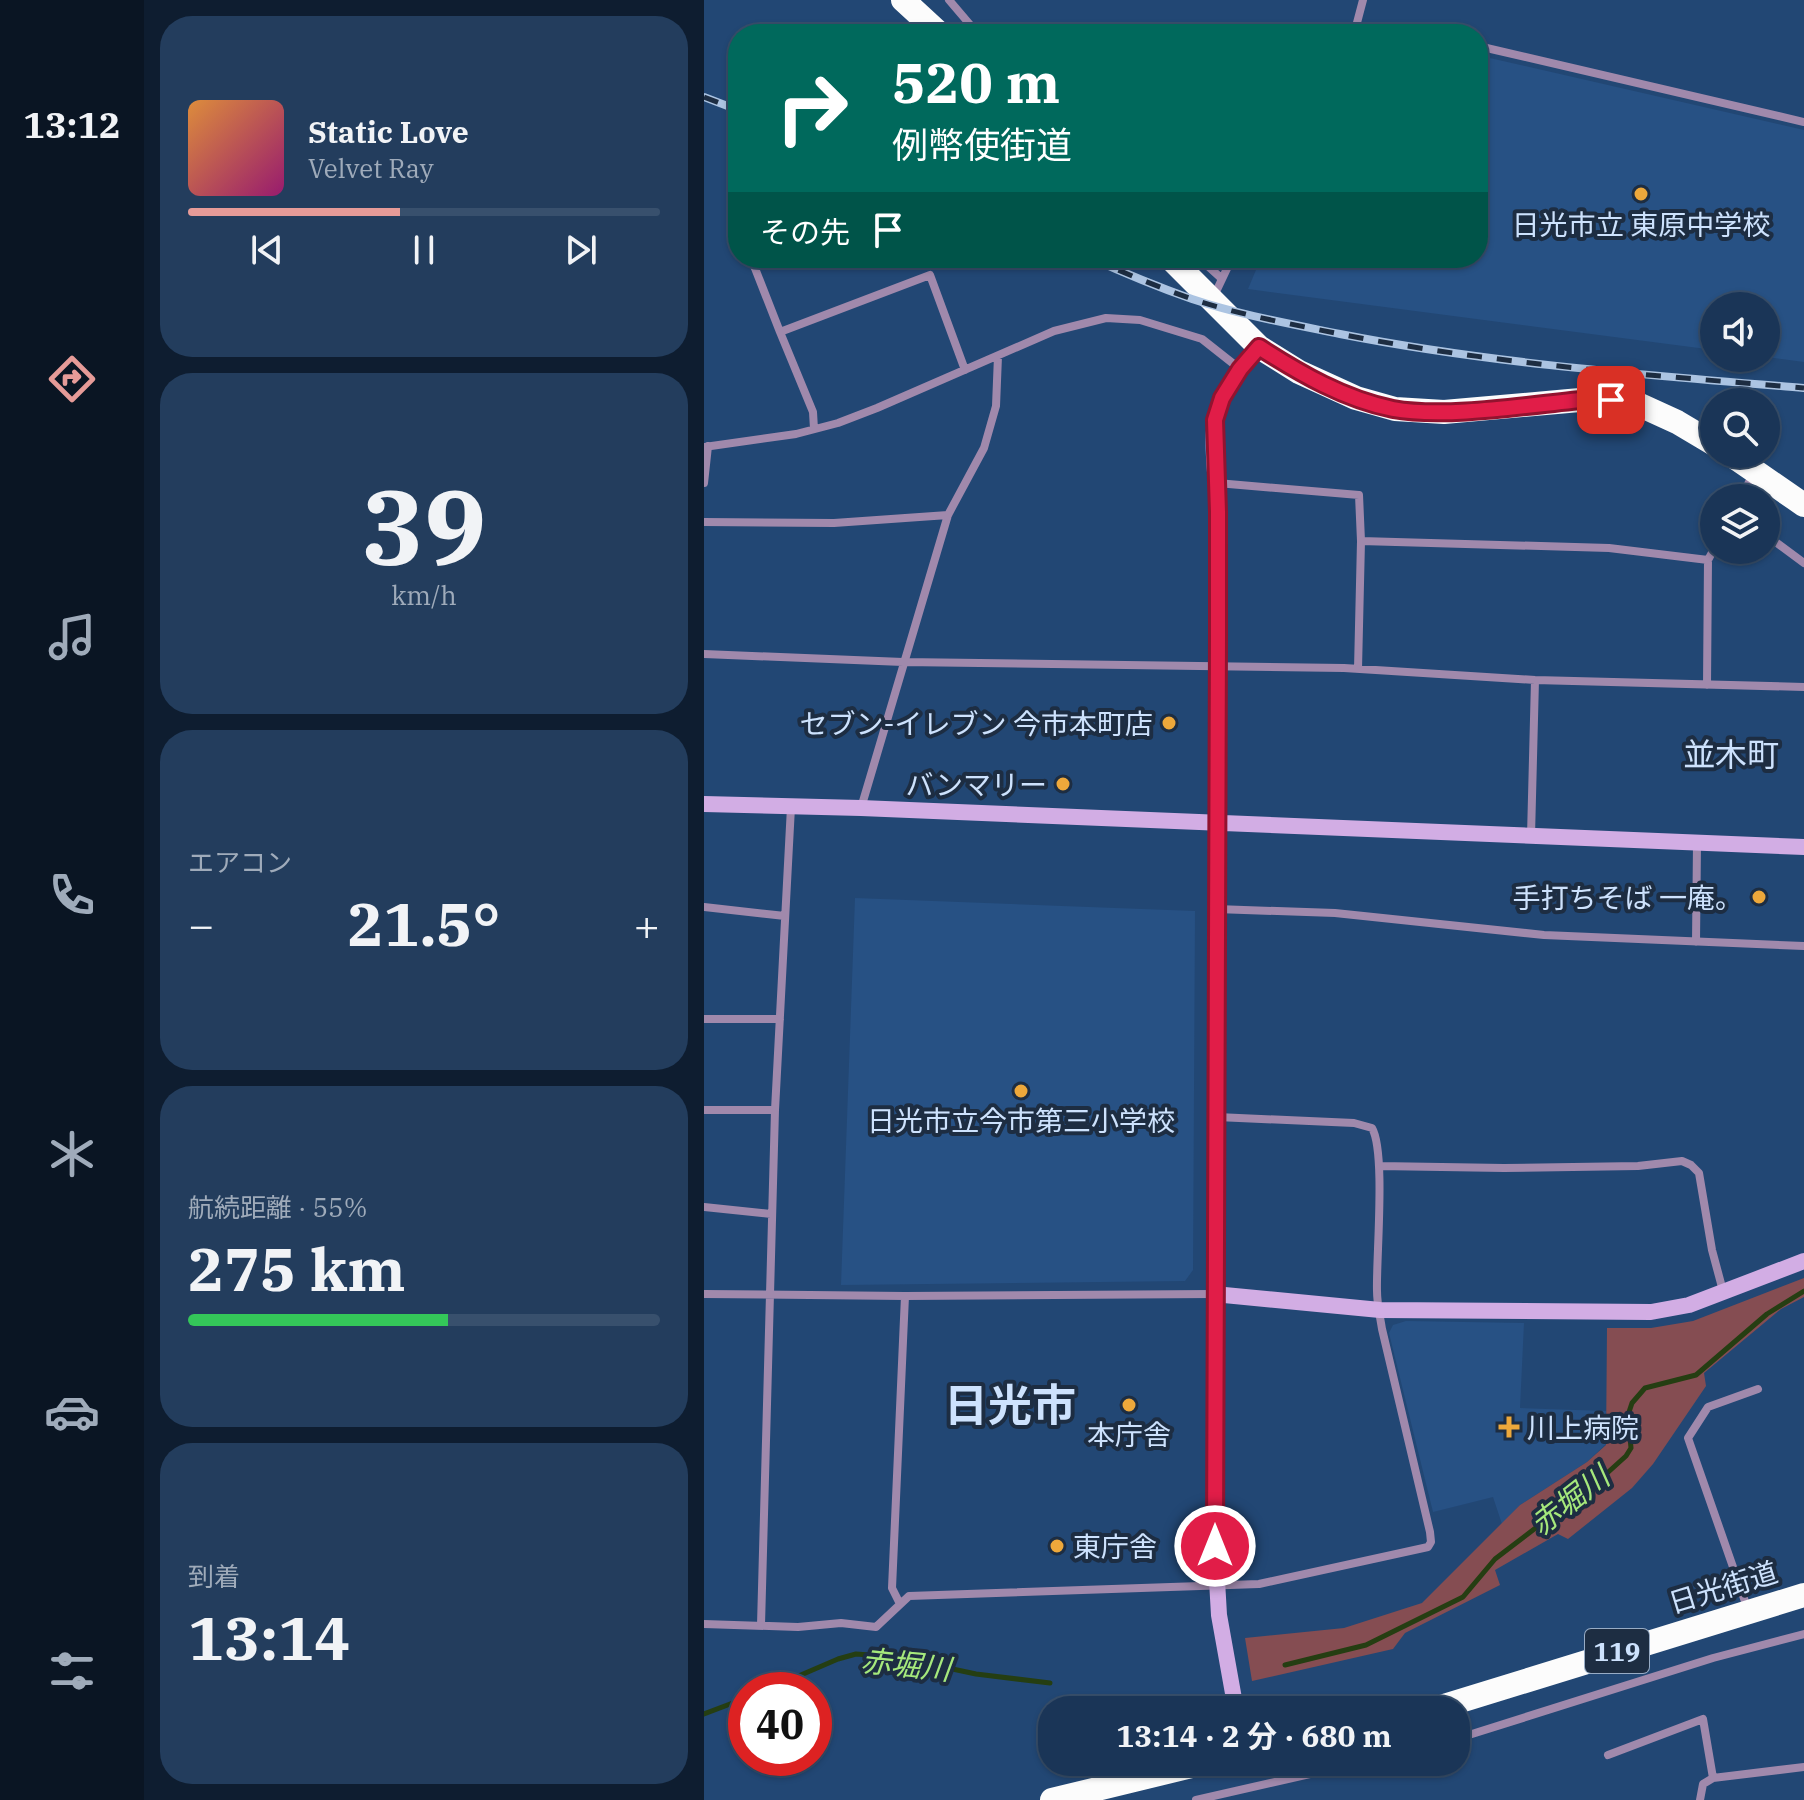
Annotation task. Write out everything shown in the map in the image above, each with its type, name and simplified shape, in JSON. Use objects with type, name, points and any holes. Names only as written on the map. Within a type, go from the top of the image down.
[{"type":"highway","points":[[903,0],[929,24]]},
{"type":"highway","points":[[1185,268],[1217,289],[1259,347],[1313,379],[1356,398],[1395,409],[1444,412],[1591,399],[1631,401],[1700,436]]},
{"type":"highway","points":[[1753,468],[1804,505]]},
{"type":"highway","name":"日光街道","points":[[1470,1698],[1804,1595]]},
{"type":"highway","points":[[1052,1800],[1151,1776]]},
{"type":"street","points":[[949,0],[969,24]]},
{"type":"street","points":[[1357,24],[1363,0]]},
{"type":"street","points":[[1488,48],[1804,122]]},
{"type":"street","points":[[755,268],[813,412],[814,429]]},
{"type":"street","points":[[1205,268],[1217,289]]},
{"type":"street","points":[[1217,289],[1227,268]]},
{"type":"street","points":[[780,332],[930,275],[965,370]]},
{"type":"street","points":[[704,483],[706,446],[814,429],[877,408],[1054,331],[1106,318],[1140,320],[1202,339],[1240,369]]},
{"type":"street","points":[[1234,1696],[1216,1586],[1214,1294],[1218,665],[1215,420],[1222,398],[1240,369],[1259,347]]},
{"type":"street","points":[[861,808],[948,515],[984,448],[996,406],[998,356]]},
{"type":"street","points":[[1748,484],[1756,470]]},
{"type":"street","points":[[1217,483],[1359,495],[1358,669]]},
{"type":"street","points":[[704,522],[834,523],[948,515]]},
{"type":"street","points":[[1361,541],[1609,548],[1700,559]]},
{"type":"street","points":[[1780,545],[1804,563]]},
{"type":"street","points":[[1707,685],[1708,564]]},
{"type":"street","points":[[704,654],[903,662],[1358,669],[1535,680],[1804,687]]},
{"type":"street","points":[[1531,837],[1535,680]]},
{"type":"street","points":[[704,804],[1804,847]]},
{"type":"street","points":[[761,1625],[771,1214],[791,807]]},
{"type":"street","points":[[1696,942],[1697,843]]},
{"type":"street","points":[[704,907],[785,916]]},
{"type":"street","points":[[1216,909],[1335,913],[1544,935],[1804,946]]},
{"type":"street","points":[[704,1019],[780,1019]]},
{"type":"street","points":[[704,1110],[775,1110]]},
{"type":"street","points":[[704,1624],[798,1627],[841,1623],[876,1627],[909,1596],[1275,1583],[1428,1547],[1431,1542],[1377,1295],[1377,1136],[1372,1128],[1354,1123],[1217,1117]]},
{"type":"street","points":[[1379,1166],[1638,1166],[1682,1161],[1699,1173],[1712,1250],[1724,1292]]},
{"type":"street","points":[[704,1207],[771,1214]]},
{"type":"street","points":[[704,1294],[1214,1294],[1380,1310],[1651,1312],[1689,1305],[1804,1261]]},
{"type":"street","points":[[900,1604],[892,1588],[905,1296]]},
{"type":"street","points":[[1748,1610],[1688,1438],[1708,1407],[1758,1389]]},
{"type":"street","points":[[1470,1735],[1713,1658],[1804,1634]]},
{"type":"street","points":[[1608,1755],[1703,1719],[1713,1778]]},
{"type":"street","points":[[1700,1800],[1703,1784],[1713,1778],[1804,1767]]},
{"type":"street","points":[[1196,1800],[1301,1776]]},
{"type":"shaded area","name":"日光市立 東原中学校","points":[[1488,58],[1804,130],[1804,362],[1780,359],[1780,292],[1700,292],[1700,348],[1248,289],[1257,268],[1488,268]]},
{"type":"shaded area","name":"日光市立今市第三小学校","points":[[855,898],[1195,911],[1193,1270],[1185,1281],[841,1285]]},
{"type":"shaded area","points":[[1804,1278],[1804,1297],[1781,1309],[1704,1373],[1706,1386],[1653,1464],[1632,1488],[1568,1539],[1558,1534],[1495,1570],[1500,1585],[1405,1633],[1393,1649],[1252,1681],[1245,1638],[1344,1628],[1422,1603],[1520,1505],[1587,1462],[1606,1445],[1607,1328],[1651,1328],[1693,1321]]},
{"type":"shaded area","name":"川上病院","points":[[1406,1321],[1524,1323],[1520,1408],[1606,1411],[1606,1444],[1587,1462],[1520,1505],[1502,1524],[1493,1497],[1433,1512],[1389,1333],[1393,1325]]},
{"type":"waterway","name":"赤堀川","points":[[1285,1665],[1366,1645],[1463,1597],[1495,1559],[1626,1456],[1631,1448],[1628,1415],[1632,1403],[1645,1388],[1696,1375],[1767,1314],[1804,1291]]},
{"type":"waterway","name":"赤堀川","points":[[808,1672],[856,1654],[896,1657],[976,1674],[1050,1683]]},
{"type":"waterway","name":"赤堀川","points":[[704,1714],[728,1705]]},
{"type":"railway","points":[[704,97],[728,106]]},
{"type":"railway","points":[[1114,268],[1210,305],[1397,344],[1513,361],[1804,388]]},
{"type":"place","name":"日光市立 東原中学校","points":[[1641,194]]},
{"type":"place","name":"セブン-イレブン 今市本町店","points":[[1169,723]]},
{"type":"place","name":"バンマリー","points":[[1063,784]]},
{"type":"place","name":"手打ちそば 一庵。","points":[[1759,897]]},
{"type":"place","name":"日光市立今市第三小学校","points":[[1021,1091]]},
{"type":"place","name":"本庁舎","points":[[1129,1405]]},
{"type":"place","name":"川上病院","points":[[1509,1427]]},
{"type":"place","name":"東庁舎","points":[[1057,1546]]},
{"type":"district","name":"並木町","points":[[1731,754]]},
{"type":"district","name":"日光市","points":[[1010,1404]]},
{"type":"route","points":[[1215,1546],[1218,634],[1215,420],[1222,398],[1240,369],[1259,347],[1299,372],[1356,398],[1395,409],[1444,412],[1591,399],[1611,400]]}]
